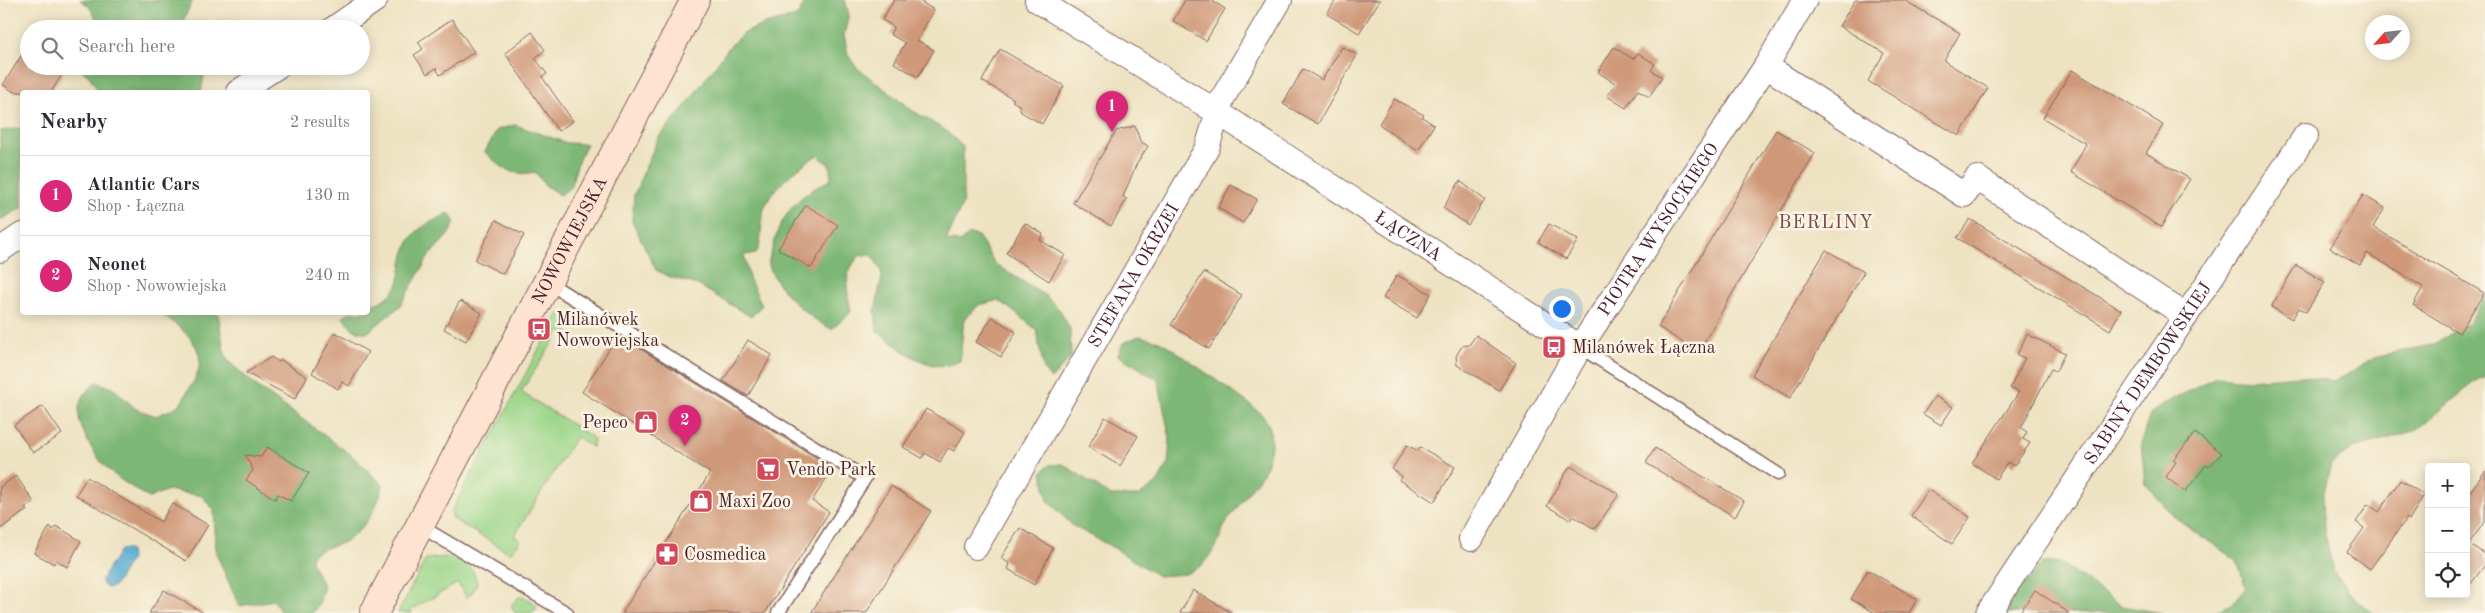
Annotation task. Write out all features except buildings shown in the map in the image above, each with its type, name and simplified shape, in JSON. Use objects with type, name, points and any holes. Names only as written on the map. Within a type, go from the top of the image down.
[{"type":"street","points":[[346,20],[375,0]]},
{"type":"street","name":"NOWOWIEJSKA","points":[[374,613],[695,0]]},
{"type":"street","name":"ŁĄCZNA","points":[[1037,0],[1217,112],[1580,347]]},
{"type":"street","name":"STEFANA OKRZEI","points":[[976,547],[1207,148],[1217,112],[1227,90],[1280,0]]},
{"type":"street","name":"PIOTRA WYSOCKIEGO","points":[[1471,539],[1580,347],[1766,66],[1805,0]]},
{"type":"street","points":[[1766,66],[1964,195],[1977,178],[2186,316]]},
{"type":"street","points":[[241,90],[264,75]]},
{"type":"street","name":"SABINY DEMBOWSKIEJ","points":[[1988,613],[2306,135]]},
{"type":"street","points":[[0,250],[20,236]]},
{"type":"lane","points":[[547,282],[865,478],[778,613]]},
{"type":"lane","name":"ŁĄCZNA","points":[[1580,347],[1778,474]]},
{"type":"lane","points":[[420,526],[567,613]]},
{"type":"green space","points":[[80,0],[193,0],[183,20],[97,20],[89,6]]},
{"type":"green space","points":[[807,0],[845,0],[849,14],[844,35],[848,55],[856,67],[913,111],[945,130],[963,147],[963,203],[946,241],[960,242],[970,234],[978,236],[995,264],[1047,297],[1060,310],[1070,329],[1071,357],[1051,379],[1044,370],[1036,329],[999,300],[979,305],[964,319],[960,361],[949,365],[937,365],[927,363],[906,352],[877,331],[875,310],[882,277],[881,270],[871,254],[859,256],[850,270],[847,282],[851,312],[832,329],[814,319],[794,302],[777,282],[772,273],[769,260],[777,234],[787,214],[810,191],[831,180],[830,166],[818,155],[795,171],[779,186],[767,202],[764,209],[760,243],[756,254],[744,255],[749,278],[762,305],[751,317],[698,285],[670,277],[656,270],[632,221],[634,195],[658,138],[687,104],[730,46],[742,34],[765,24],[797,16]]},
{"type":"green space","points":[[88,75],[204,76],[201,90],[98,90]]},
{"type":"green space","points":[[515,125],[567,143],[587,144],[579,159],[570,188],[560,195],[546,186],[535,172],[519,173],[507,170],[485,152],[497,130]]},
{"type":"green space","points":[[20,128],[20,209],[0,220],[0,131]]},
{"type":"green space","points":[[449,213],[455,223],[448,235],[429,256],[400,306],[367,333],[354,330],[343,318],[346,315],[370,315],[370,305],[390,295],[396,288],[399,280],[405,253],[412,236]]},
{"type":"green space","points":[[2485,295],[2485,377],[2479,378],[2417,430],[2354,448],[2331,464],[2323,496],[2324,529],[2333,571],[2358,602],[2373,613],[2211,613],[2232,604],[2246,588],[2237,561],[2173,516],[2145,483],[2141,442],[2150,414],[2162,405],[2216,377],[2249,380],[2300,376],[2334,381],[2378,356],[2432,345],[2469,323]]},
{"type":"green space","points":[[558,314],[565,314],[571,319],[572,325],[567,335],[560,331],[521,392],[592,437],[594,442],[592,447],[576,437],[514,536],[521,541],[510,553],[453,519],[451,512]]},
{"type":"green space","points":[[163,315],[218,315],[224,351],[228,361],[258,387],[350,454],[383,485],[374,510],[352,537],[312,555],[311,562],[324,587],[319,603],[312,613],[281,613],[274,600],[239,606],[216,553],[214,510],[202,496],[168,490],[149,498],[110,472],[90,446],[81,425],[79,411],[85,394],[96,382],[113,388],[136,409],[156,416],[180,404],[197,375],[200,363],[199,353],[194,344],[180,328]]},
{"type":"green space","points":[[1139,336],[1159,341],[1170,347],[1251,405],[1264,417],[1270,428],[1271,447],[1265,470],[1225,524],[1215,549],[1201,566],[1186,574],[1158,576],[1114,548],[1073,526],[1048,501],[1042,472],[1049,465],[1063,464],[1111,496],[1139,496],[1157,483],[1168,464],[1170,439],[1158,380],[1118,355],[1123,343]]},
{"type":"green space","points":[[448,557],[463,563],[473,572],[477,583],[472,593],[467,598],[458,583],[411,610],[412,613],[398,613],[426,559]]},
{"type":"green space","points":[[2059,562],[2122,606],[2162,613],[2004,613],[2015,595],[2042,563]]},
{"type":"green space","points":[[519,597],[530,600],[536,605],[537,607],[533,613],[515,613],[511,605]]},
{"type":"water","points":[[120,550],[130,551],[131,559],[115,586],[108,588],[104,586],[101,580]]},
{"type":"place","name":"Atlantic Cars","points":[[1112,132]]},
{"type":"place","name":"Milanówek Nowowiejska","points":[[539,329]]},
{"type":"place","name":"Milanówek Łączna","points":[[1554,347]]},
{"type":"place","name":"Pepco","points":[[646,422]]},
{"type":"place","name":"Neonet","points":[[685,446]]},
{"type":"place","name":"Vendo Park","points":[[768,469]]},
{"type":"place","name":"Maxi Zoo","points":[[701,501]]},
{"type":"place","name":"Cosmedica","points":[[667,554]]},
{"type":"district","name":"BERLINY","points":[[1826,221]]}]
